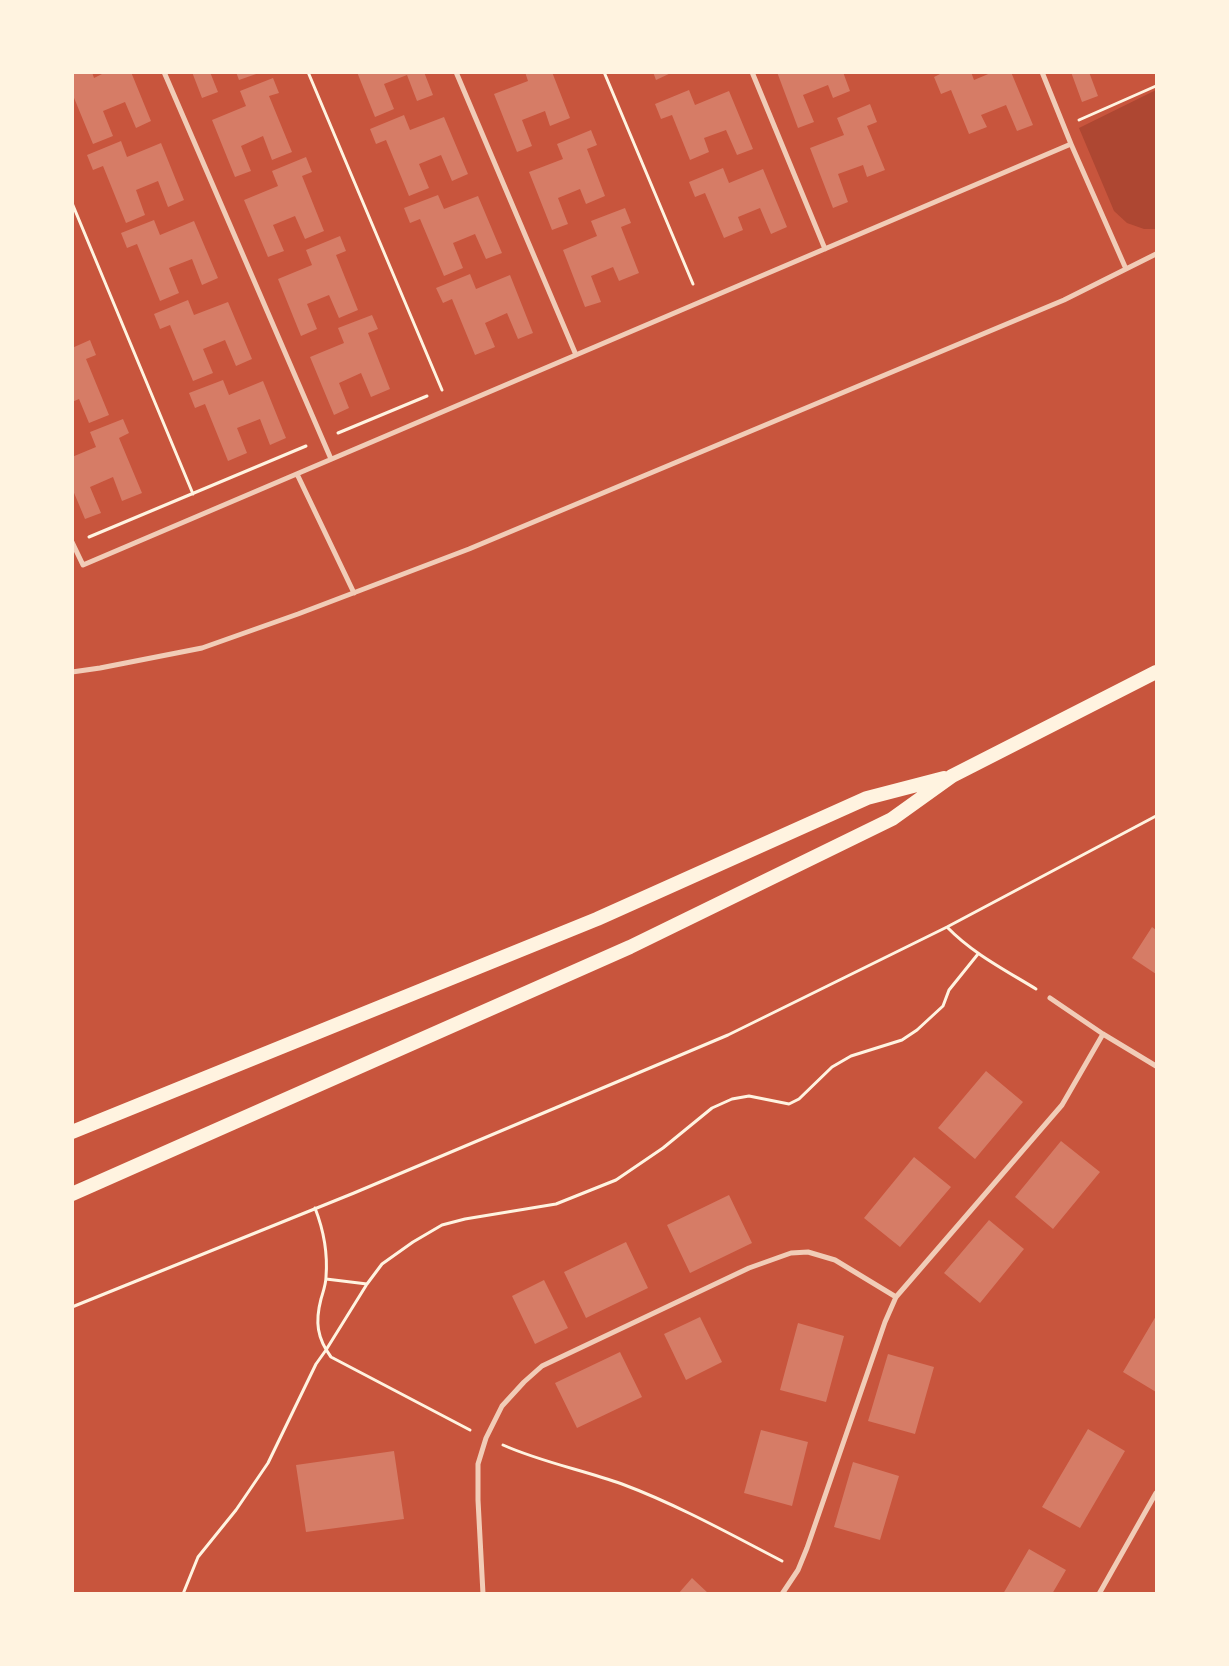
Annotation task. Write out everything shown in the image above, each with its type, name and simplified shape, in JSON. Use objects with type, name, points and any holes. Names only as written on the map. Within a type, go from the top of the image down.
[{"type":"highway","points":[[72,1194],[630,947],[892,819],[952,776],[1156,672]]},
{"type":"highway","points":[[72,1132],[597,920],[867,798],[952,776]]},
{"type":"street","points":[[164,72],[331,459]]},
{"type":"street","points":[[456,72],[576,355]]},
{"type":"street","points":[[752,72],[825,249]]},
{"type":"street","points":[[1042,72],[1126,270]]},
{"type":"street","points":[[72,542],[83,565],[1071,144]]},
{"type":"street","points":[[72,672],[202,648],[354,593],[478,545],[1064,300],[1156,254]]},
{"type":"street","points":[[297,474],[354,593]]},
{"type":"street","points":[[1050,998],[1103,1034],[1156,1066]]},
{"type":"street","points":[[782,1594],[796,1574],[807,1548],[875,1350],[896,1297],[1062,1105],[1103,1034]]},
{"type":"street","points":[[484,1594],[478,1500],[478,1464],[486,1438],[502,1406],[542,1366],[749,1268],[791,1253],[808,1252],[835,1260],[896,1297]]},
{"type":"street","points":[[1099,1594],[1156,1493]]},
{"type":"path","points":[[308,72],[442,390]]},
{"type":"path","points":[[604,72],[693,284]]},
{"type":"path","points":[[72,203],[193,494]]},
{"type":"path","points":[[72,1307],[354,1193],[728,1035],[947,927],[1156,816]]},
{"type":"path","points":[[947,927],[978,954],[1050,998]]},
{"type":"path","points":[[184,1594],[198,1557],[236,1510],[268,1463],[316,1364],[367,1284],[382,1264],[413,1242],[442,1225],[465,1219],[556,1204],[616,1180],[663,1148],[712,1108],[732,1099],[749,1096],[789,1104],[799,1099],[832,1067],[850,1056],[902,1040],[916,1030],[943,1006],[950,990],[978,954]]},
{"type":"path","points":[[326,1279],[367,1284]]},
{"type":"shaded area","points":[[1156,90],[1156,229],[1144,229],[1127,223],[1114,211],[1079,128]]},
{"type":"building","points":[[72,72],[92,72],[94,78],[106,72],[131,72],[151,121],[136,128],[125,102],[103,111],[113,136],[93,144],[72,93]]},
{"type":"building","points":[[192,72],[210,72],[218,92],[202,98]]},
{"type":"building","points":[[236,72],[259,72],[259,73],[239,80]]},
{"type":"building","points":[[357,72],[424,72],[433,95],[417,101],[407,75],[384,84],[394,109],[375,117]]},
{"type":"building","points":[[525,72],[552,72],[570,118],[550,126],[545,111],[522,120],[532,146],[517,152],[494,94],[528,81]]},
{"type":"building","points":[[653,72],[673,72],[656,80]]},
{"type":"building","points":[[777,72],[843,72],[850,91],[833,98],[828,85],[803,95],[814,122],[798,128]]},
{"type":"building","points":[[944,72],[971,72],[974,80],[993,72],[1011,72],[1033,125],[1017,131],[1006,105],[981,115],[987,127],[969,134],[951,90],[941,94],[934,77]]},
{"type":"building","points":[[1071,72],[1089,72],[1098,96],[1082,102]]},
{"type":"building","points":[[273,78],[279,93],[269,96],[292,152],[272,160],[263,136],[241,146],[251,171],[235,177],[212,120],[246,106],[240,91]]},
{"type":"building","points":[[689,90],[695,105],[729,91],[753,149],[737,155],[726,130],[704,138],[709,152],[690,160],[672,115],[661,119],[655,104]]},
{"type":"building","points":[[870,104],[877,122],[867,126],[885,170],[867,177],[863,165],[838,174],[848,202],[833,208],[810,148],[844,135],[837,118]]},
{"type":"building","points":[[404,115],[410,130],[444,117],[468,174],[452,181],[441,155],[419,164],[429,188],[409,196],[386,140],[376,144],[370,129]]},
{"type":"building","points":[[591,130],[597,145],[587,149],[605,196],[586,204],[580,189],[558,198],[568,224],[552,230],[529,172],[563,159],[557,144]]},
{"type":"building","points":[[121,141],[127,157],[161,143],[184,200],[168,207],[158,181],[136,190],[145,215],[126,223],[103,166],[93,170],[87,155]]},
{"type":"building","points":[[306,157],[312,172],[302,176],[324,231],[305,239],[295,216],[273,225],[284,251],[268,257],[244,200],[278,186],[272,171]]},
{"type":"building","points":[[723,168],[729,183],[763,169],[787,227],[771,234],[760,208],[738,217],[743,230],[724,238],[705,193],[695,197],[689,182]]},
{"type":"building","points":[[438,195],[444,209],[478,196],[502,253],[486,259],[475,234],[453,243],[463,268],[444,276],[420,219],[410,223],[404,208]]},
{"type":"building","points":[[625,208],[631,223],[621,227],[639,273],[619,281],[613,267],[591,276],[601,302],[585,307],[563,250],[597,236],[591,221]]},
{"type":"building","points":[[154,220],[160,235],[194,221],[218,278],[202,285],[192,259],[169,268],[179,293],[160,301],[137,244],[127,248],[121,233]]},
{"type":"building","points":[[340,236],[346,251],[336,255],[358,310],[339,318],[329,295],[307,304],[317,329],[301,336],[278,279],[312,265],[306,250]]},
{"type":"building","points":[[470,274],[476,289],[510,275],[533,333],[518,339],[507,313],[485,323],[495,347],[475,355],[452,299],[443,303],[436,288]]},
{"type":"building","points":[[188,300],[194,315],[228,302],[252,359],[236,366],[225,340],[203,349],[213,373],[193,381],[170,325],[160,329],[154,314]]},
{"type":"building","points":[[372,315],[378,329],[368,333],[390,389],[371,397],[361,373],[339,383],[349,408],[334,415],[310,357],[344,343],[338,328]]},
{"type":"building","points":[[90,340],[96,355],[86,359],[109,415],[89,423],[79,399],[72,402],[72,348]]},
{"type":"building","points":[[223,380],[229,395],[263,381],[286,438],[270,445],[260,419],[237,428],[247,453],[228,461],[205,404],[195,408],[189,393]]},
{"type":"building","points":[[123,419],[129,433],[119,438],[142,493],[122,501],[113,477],[90,487],[101,513],[85,519],[72,488],[72,457],[96,447],[90,432]]},
{"type":"building","points":[[1152,927],[1156,930],[1156,974],[1132,958]]},
{"type":"building","points":[[986,1071],[1023,1102],[975,1159],[938,1128]]},
{"type":"building","points":[[1061,1141],[1100,1172],[1053,1229],[1015,1197]]},
{"type":"building","points":[[914,1157],[951,1187],[900,1247],[864,1218]]},
{"type":"building","points":[[729,1195],[752,1243],[690,1273],[667,1225]]},
{"type":"building","points":[[989,1220],[1024,1249],[980,1303],[944,1273]]},
{"type":"building","points":[[626,1242],[648,1288],[586,1318],[564,1272]]},
{"type":"building","points":[[544,1280],[568,1328],[535,1344],[512,1296]]},
{"type":"building","points":[[1156,1316],[1156,1392],[1123,1372]]},
{"type":"building","points":[[700,1317],[722,1362],[686,1380],[664,1334]]},
{"type":"building","points":[[798,1323],[844,1336],[826,1402],[780,1390]]},
{"type":"building","points":[[620,1352],[642,1397],[577,1428],[555,1383]]},
{"type":"building","points":[[888,1354],[934,1367],[915,1434],[868,1421]]},
{"type":"building","points":[[1088,1429],[1125,1451],[1080,1528],[1042,1507]]},
{"type":"building","points":[[761,1430],[808,1442],[792,1506],[744,1493]]},
{"type":"building","points":[[394,1451],[404,1519],[306,1532],[296,1465]]},
{"type":"building","points":[[853,1462],[899,1476],[880,1540],[834,1527]]},
{"type":"building","points":[[1029,1549],[1066,1570],[1052,1594],[1003,1594]]},
{"type":"building","points":[[692,1578],[709,1594],[678,1594]]}]
